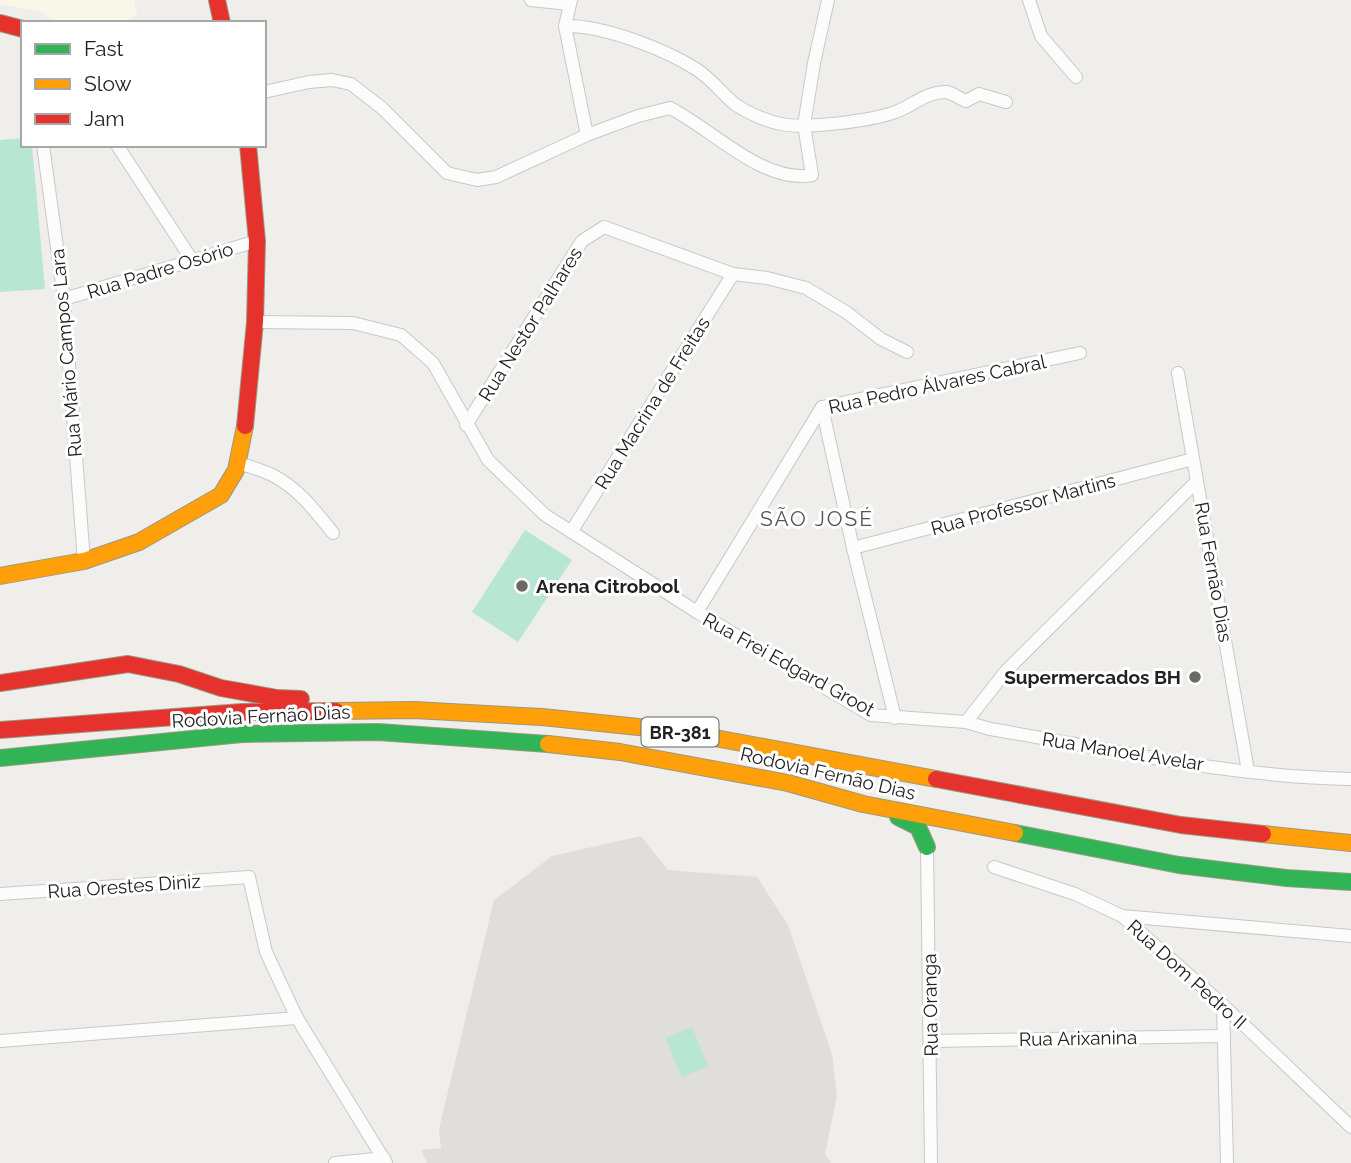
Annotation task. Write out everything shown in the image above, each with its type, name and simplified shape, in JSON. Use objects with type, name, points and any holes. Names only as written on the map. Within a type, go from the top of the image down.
[{"type":"main road","points":[[217,0],[222,21]]},
{"type":"main road","points":[[0,23],[21,28]]},
{"type":"main road","points":[[0,576],[84,561],[139,542],[222,495],[236,470],[245,429],[255,322],[257,241],[248,147]]},
{"type":"main road","points":[[0,683],[128,664],[179,674],[221,688],[277,698],[386,701],[414,710]]},
{"type":"main road","name":"Rodovia Fernão Dias","points":[[0,730],[242,712],[414,710],[541,717],[677,731],[1181,825],[1351,843]]},
{"type":"main road","name":"Rodovia Fernão Dias","points":[[0,758],[242,734],[378,732],[554,744],[620,752],[788,783],[863,804],[1179,865],[1286,878],[1351,882]]},
{"type":"main road","points":[[863,804],[914,822],[924,834],[927,847]]},
{"type":"street","points":[[531,0],[570,2],[565,26],[587,135]]},
{"type":"street","points":[[266,92],[309,82],[332,80],[351,84],[382,108],[447,173],[477,180],[496,177],[587,135],[638,116],[670,108],[692,119],[767,170],[798,177],[811,175],[804,125],[828,0]]},
{"type":"street","points":[[1029,0],[1041,36],[1076,77]]},
{"type":"street","points":[[565,26],[582,26],[620,35],[651,47],[696,69],[737,106],[781,124],[804,125],[897,112],[930,94],[950,93],[966,102],[979,94],[1006,103]]},
{"type":"street","name":"Rua Mário Campos Lara","points":[[43,147],[64,299],[84,561]]},
{"type":"street","points":[[118,147],[192,260]]},
{"type":"street","name":"Rua Nestor Palhares","points":[[466,425],[582,241],[604,226],[733,274],[792,283],[806,288],[846,312],[881,339],[907,352]]},
{"type":"street","name":"Rua Padre Osório","points":[[64,299],[257,241]]},
{"type":"street","name":"Rua Macrina de Freitas","points":[[571,532],[733,274]]},
{"type":"street","name":"Rua Frei Edgard Groot","points":[[255,322],[353,323],[401,335],[433,363],[488,460],[544,515],[697,612],[872,715],[895,718]]},
{"type":"street","name":"Rua Pedro Álvares Cabral","points":[[697,612],[821,407],[1080,353]]},
{"type":"street","name":"Rua Fernão Dias","points":[[1178,373],[1248,771]]},
{"type":"street","points":[[821,407],[895,718]]},
{"type":"street","name":"Rua Professor Martins","points":[[853,548],[1193,459]]},
{"type":"street","points":[[238,463],[280,480],[306,499],[333,533]]},
{"type":"street","points":[[967,722],[1006,671],[1197,481]]},
{"type":"street","name":"Rua Manoel Avelar","points":[[895,718],[967,722],[1137,754],[1295,778],[1351,779]]},
{"type":"street","name":"Rua Oranga","points":[[927,847],[931,1163]]},
{"type":"street","name":"Rua Dom Pedro II","points":[[994,867],[1075,894],[1122,916],[1223,1005],[1351,1127]]},
{"type":"street","name":"Rua Orestes Diniz","points":[[0,894],[249,877],[267,953],[297,1018]]},
{"type":"street","points":[[1122,916],[1351,936]]},
{"type":"street","points":[[1223,1005],[1227,1163]]},
{"type":"street","points":[[0,1041],[297,1018],[385,1161],[335,1163]]},
{"type":"street","name":"Rua Arixanina","points":[[931,1041],[1224,1036]]},
{"type":"shaded area","points":[[0,0],[134,0],[137,15],[126,21],[53,21],[41,12],[0,4]]},
{"type":"shaded area","points":[[641,836],[668,870],[757,877],[788,925],[832,1054],[837,1096],[825,1154],[831,1163],[427,1163],[421,1150],[441,1148],[439,1129],[494,900],[552,856]]},
{"type":"green space","points":[[21,138],[21,147],[32,147],[45,289],[0,292],[0,140]]},
{"type":"green space","name":"Arena Citrobool","points":[[525,530],[572,560],[518,642],[472,612]]},
{"type":"green space","points":[[692,1027],[708,1066],[682,1077],[665,1038]]},
{"type":"traffic: fast","points":[[0,758],[242,734],[378,732],[548,744]]},
{"type":"traffic: fast","points":[[898,817],[918,827],[927,847]]},
{"type":"traffic: fast","points":[[1015,833],[1179,865],[1286,878],[1351,882]]},
{"type":"traffic: slow","points":[[0,576],[84,561],[139,542],[221,495],[236,470],[245,426]]},
{"type":"traffic: slow","points":[[336,711],[414,710],[542,717],[677,731],[936,779]]},
{"type":"traffic: slow","points":[[548,744],[620,752],[788,783],[863,804],[1015,833]]},
{"type":"traffic: slow","points":[[1263,834],[1351,843]]},
{"type":"traffic: jam","points":[[217,0],[222,21]]},
{"type":"traffic: jam","points":[[0,23],[21,28]]},
{"type":"traffic: jam","points":[[245,426],[255,322],[257,241],[248,147]]},
{"type":"traffic: jam","points":[[0,683],[128,664],[179,674],[221,688],[277,698],[301,699]]},
{"type":"traffic: jam","points":[[0,730],[242,712],[336,711]]},
{"type":"traffic: jam","points":[[936,779],[1181,825],[1263,834]]},
{"type":"place","name":"Arena Citrobool","points":[[522,586]]},
{"type":"place","name":"Supermercados BH","points":[[1195,677]]},
{"type":"district","name":"SÃO JOSÉ","points":[[817,518]]}]
